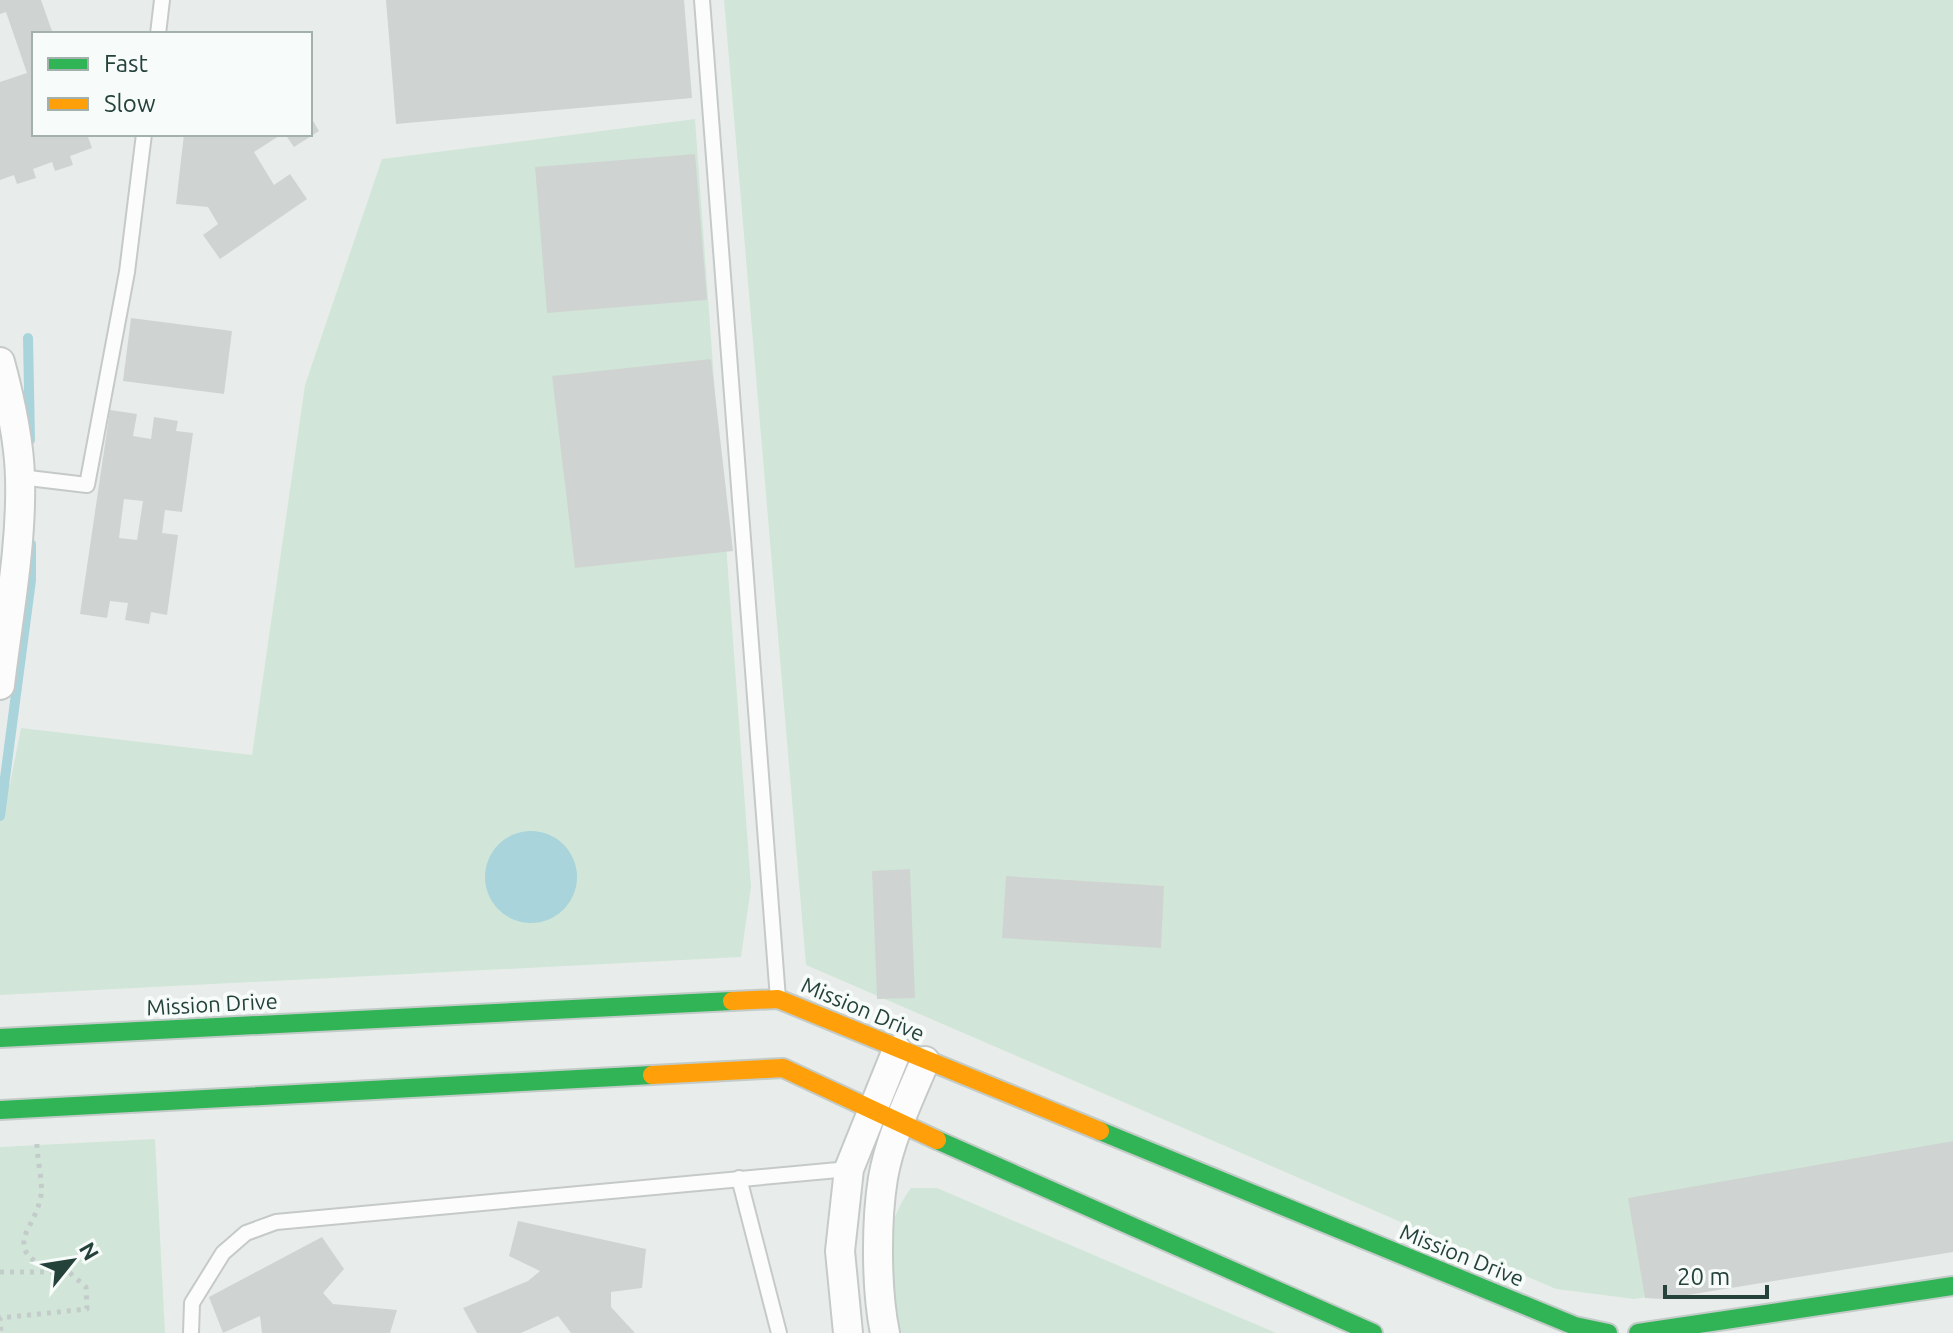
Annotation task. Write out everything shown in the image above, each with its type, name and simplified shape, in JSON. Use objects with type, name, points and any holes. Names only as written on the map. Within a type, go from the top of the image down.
[{"type":"street","points":[[0,362],[29,478],[15,555],[0,685]]},
{"type":"street","name":"Mission Drive","points":[[0,1038],[778,999],[1575,1326],[1608,1333]]},
{"type":"street","points":[[848,1333],[840,1251],[849,1169],[897,1050]]},
{"type":"street","points":[[885,1333],[879,1250],[883,1178],[899,1123],[925,1061]]},
{"type":"street","points":[[0,1110],[783,1068],[899,1123],[1373,1333]]},
{"type":"street","points":[[1638,1333],[1953,1286]]},
{"type":"lane","points":[[158,32],[162,0]]},
{"type":"lane","points":[[702,0],[778,999]]},
{"type":"lane","points":[[29,478],[87,485],[127,272],[144,136]]},
{"type":"lane","points":[[191,1333],[192,1303],[223,1253],[246,1233],[276,1222],[849,1169]]},
{"type":"lane","points":[[739,1178],[779,1333]]},
{"type":"path","points":[[39,1107],[37,1145],[42,1194],[24,1227],[21,1247],[31,1262],[53,1272]]},
{"type":"path","points":[[0,1272],[69,1272],[86,1287],[87,1309],[0,1318],[1,1333]]},
{"type":"green space","points":[[724,0],[1953,0],[1953,1251],[1634,1299],[1556,1289],[806,965]]},
{"type":"green space","points":[[695,119],[751,887],[741,957],[0,995],[0,786],[10,784],[21,728],[252,755],[305,385],[382,159]]},
{"type":"green space","points":[[155,1139],[165,1333],[0,1333],[0,1147]]},
{"type":"green space","points":[[911,1188],[937,1188],[1276,1333],[890,1333],[886,1258],[893,1221]]},
{"type":"water","points":[[531,831],[557,839],[569,851],[577,877],[569,903],[557,915],[531,923],[505,915],[493,903],[485,877],[493,851],[505,839]]},
{"type":"building","points":[[0,0],[41,0],[52,32],[32,32],[32,136],[88,136],[92,148],[70,156],[73,165],[55,171],[52,162],[33,169],[36,178],[17,184],[14,175],[0,180],[0,82],[27,73],[6,12],[0,14]]},
{"type":"building","points":[[386,0],[684,0],[692,98],[396,124]]},
{"type":"building","points":[[312,119],[319,131],[312,135]]},
{"type":"building","points":[[184,136],[279,136],[254,152],[274,185],[290,174],[307,199],[220,259],[203,235],[218,224],[208,207],[176,204]]},
{"type":"building","points":[[286,136],[311,136],[294,147]]},
{"type":"building","points":[[695,154],[707,300],[547,313],[535,167]]},
{"type":"building","points":[[131,318],[232,331],[224,394],[123,381]]},
{"type":"building","points":[[711,359],[733,551],[575,568],[552,376]]},
{"type":"building","points":[[110,410],[137,414],[133,436],[151,439],[154,417],[178,421],[176,431],[193,433],[182,512],[165,510],[162,533],[178,535],[167,615],[151,612],[149,624],[125,620],[128,603],[110,601],[107,618],[80,614]],"holes":[[[124,499],[143,501],[137,540],[119,538]]]},
{"type":"building","points":[[910,869],[915,998],[877,999],[872,871]]},
{"type":"building","points":[[1006,876],[1164,886],[1161,948],[1002,938]]},
{"type":"building","points":[[1953,1141],[1953,1252],[1663,1299],[1645,1298],[1628,1198]]},
{"type":"building","points":[[518,1221],[646,1249],[642,1288],[611,1292],[611,1307],[635,1333],[571,1333],[558,1316],[521,1333],[477,1333],[463,1308],[528,1281],[540,1271],[509,1256]]},
{"type":"building","points":[[322,1237],[344,1269],[323,1293],[333,1304],[397,1310],[390,1333],[262,1333],[260,1316],[223,1333],[209,1297]]},
{"type":"waterway","points":[[28,338],[30,440]]},
{"type":"waterway","points":[[0,816],[31,580],[31,544]]},
{"type":"traffic: fast","points":[[0,1038],[732,1001]]},
{"type":"traffic: fast","points":[[0,1110],[652,1075]]},
{"type":"traffic: fast","points":[[1100,1131],[1575,1326],[1608,1333]]},
{"type":"traffic: fast","points":[[937,1140],[1373,1333]]},
{"type":"traffic: fast","points":[[1638,1333],[1953,1286]]},
{"type":"traffic: slow","points":[[732,1001],[778,999],[1100,1131]]},
{"type":"traffic: slow","points":[[652,1075],[783,1068],[937,1140]]}]
